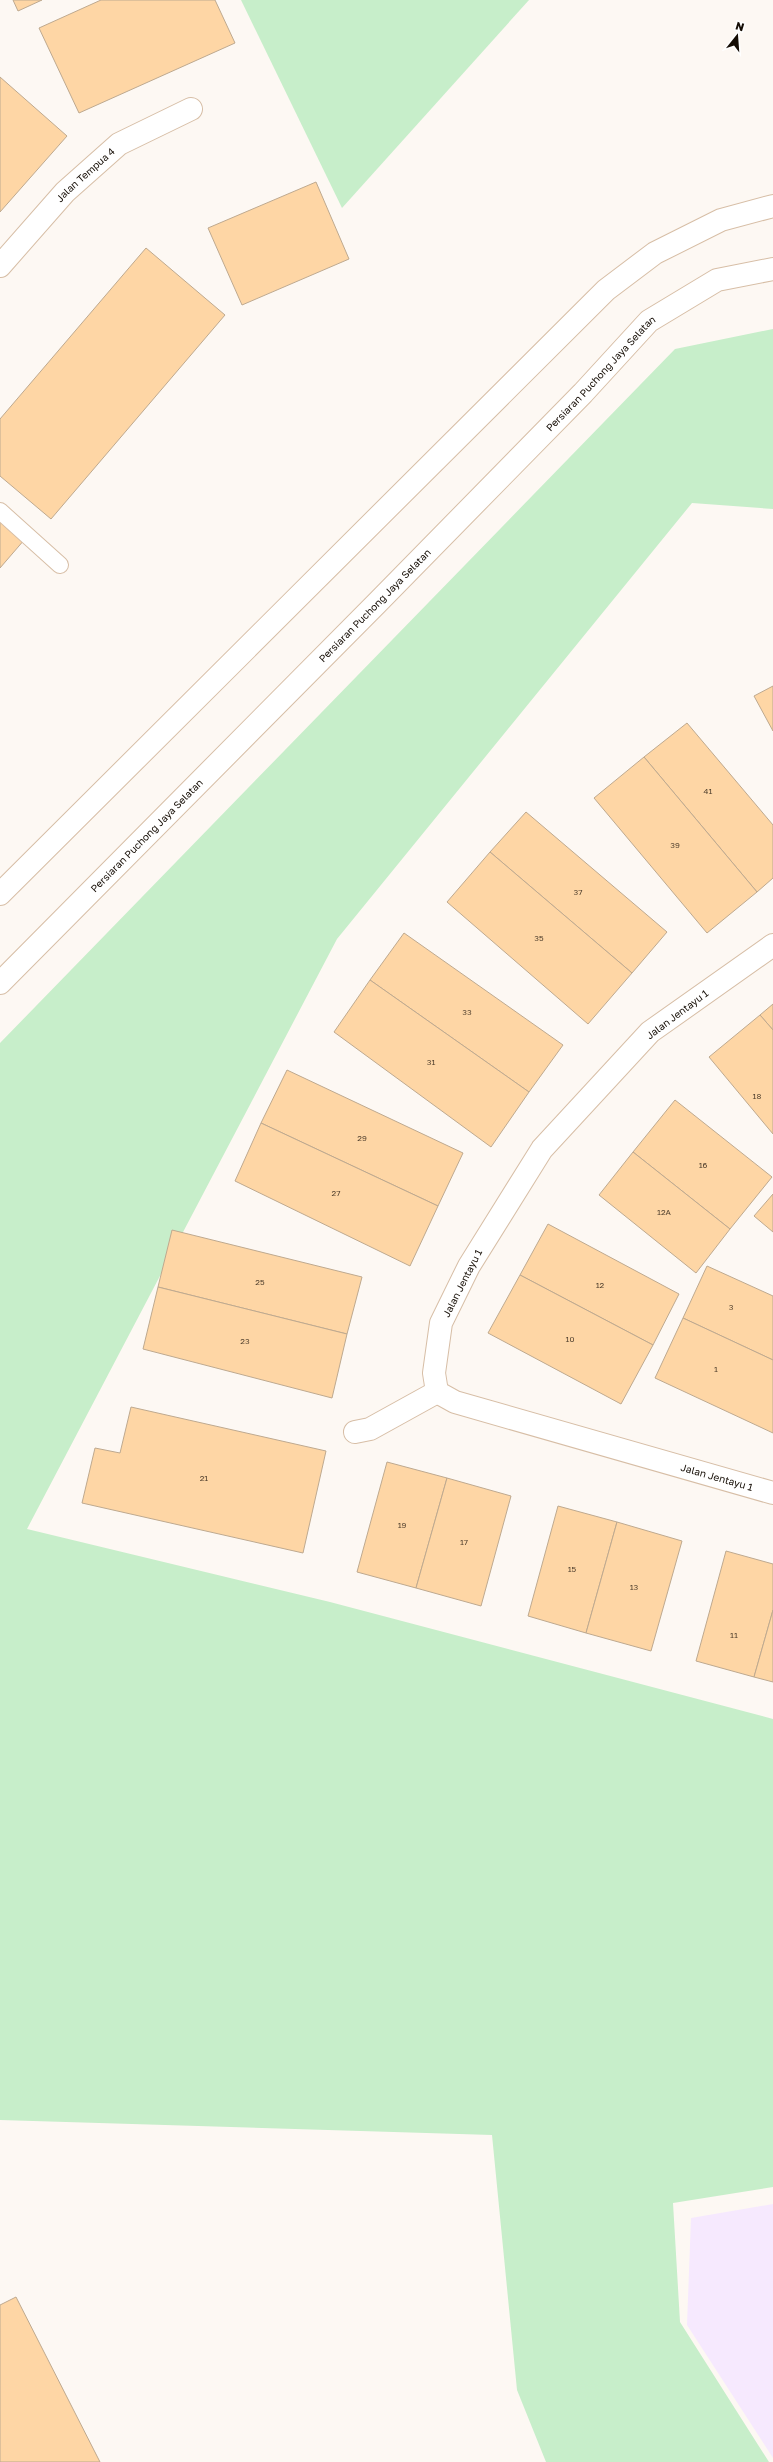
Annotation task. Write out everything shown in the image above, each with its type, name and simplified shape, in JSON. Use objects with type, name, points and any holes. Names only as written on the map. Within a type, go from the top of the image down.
[{"type":"main road","name":"Jalan Tempua 4","points":[[0,266],[65,192],[119,144],[191,109]]},
{"type":"main road","points":[[0,894],[606,290],[655,254],[721,220],[773,206]]},
{"type":"main road","name":"Persiaran Puchong Jaya Selatan","points":[[0,983],[583,393],[649,321],[718,280],[773,269]]},
{"type":"main road","name":"Jalan Jentayu 1","points":[[773,945],[650,1032],[542,1149],[469,1266],[441,1323],[434,1373],[437,1392],[455,1402],[773,1493]]},
{"type":"main road","points":[[355,1432],[370,1429],[437,1392]]},
{"type":"lane","points":[[0,511],[60,565]]},
{"type":"shaded area","points":[[773,2204],[773,2458],[687,2325],[691,2218]]},
{"type":"green space","points":[[241,0],[529,0],[342,208]]},
{"type":"green space","points":[[773,329],[773,509],[692,503],[337,939],[27,1529],[330,1602],[773,1719],[773,2187],[673,2203],[680,2322],[769,2462],[546,2462],[517,2390],[492,2135],[0,2120],[0,1043],[675,349]]},
{"type":"building","points":[[13,0],[42,0],[18,11]]},
{"type":"building","points":[[101,0],[215,0],[235,43],[79,113],[39,28]]},
{"type":"building","points":[[0,77],[67,136],[0,212]]},
{"type":"building","points":[[316,182],[349,259],[242,305],[208,228]]},
{"type":"building","points":[[146,248],[225,315],[51,519],[0,476],[0,419]]},
{"type":"building","points":[[0,518],[25,539],[0,568]]},
{"type":"building","points":[[773,686],[773,731],[754,696]]},
{"type":"building","points":[[687,723],[773,825],[773,878],[757,892],[644,757]]},
{"type":"building","points":[[644,757],[757,892],[707,933],[594,798]]},
{"type":"building","points":[[526,812],[667,932],[632,973],[490,852]]},
{"type":"building","points":[[490,852],[632,973],[588,1024],[447,902]]},
{"type":"building","points":[[404,933],[563,1045],[529,1092],[370,980]]},
{"type":"building","points":[[370,980],[529,1092],[491,1147],[334,1032]]},
{"type":"building","points":[[773,1004],[773,1030],[760,1015]]},
{"type":"building","points":[[760,1015],[773,1030],[773,1134],[709,1057]]},
{"type":"building","points":[[287,1070],[463,1153],[438,1206],[261,1123]]},
{"type":"building","points":[[675,1100],[772,1177],[730,1229],[633,1152]]},
{"type":"building","points":[[261,1123],[438,1206],[410,1266],[235,1181]]},
{"type":"building","points":[[633,1152],[730,1229],[696,1273],[599,1195]]},
{"type":"building","points":[[773,1194],[773,1232],[754,1216]]},
{"type":"building","points":[[548,1224],[679,1294],[653,1345],[520,1275]]},
{"type":"building","points":[[172,1230],[362,1277],[347,1334],[158,1287]]},
{"type":"building","points":[[707,1266],[773,1296],[773,1360],[683,1318]]},
{"type":"building","points":[[520,1275],[653,1345],[621,1404],[488,1333]]},
{"type":"building","points":[[158,1287],[347,1334],[332,1398],[143,1349]]},
{"type":"building","points":[[683,1318],[773,1360],[773,1433],[655,1378]]},
{"type":"building","points":[[131,1407],[326,1451],[303,1553],[82,1503],[95,1448],[120,1453]]},
{"type":"building","points":[[387,1462],[447,1478],[416,1588],[357,1572]]},
{"type":"building","points":[[447,1478],[511,1496],[481,1606],[416,1588]]},
{"type":"building","points":[[558,1506],[617,1522],[586,1633],[528,1616]]},
{"type":"building","points":[[617,1522],[682,1541],[651,1651],[586,1633]]},
{"type":"building","points":[[726,1551],[773,1564],[773,1610],[754,1677],[696,1661]]},
{"type":"building","points":[[773,1610],[773,1682],[754,1677]]},
{"type":"building","points":[[16,2297],[100,2462],[0,2462],[0,2305]]}]
